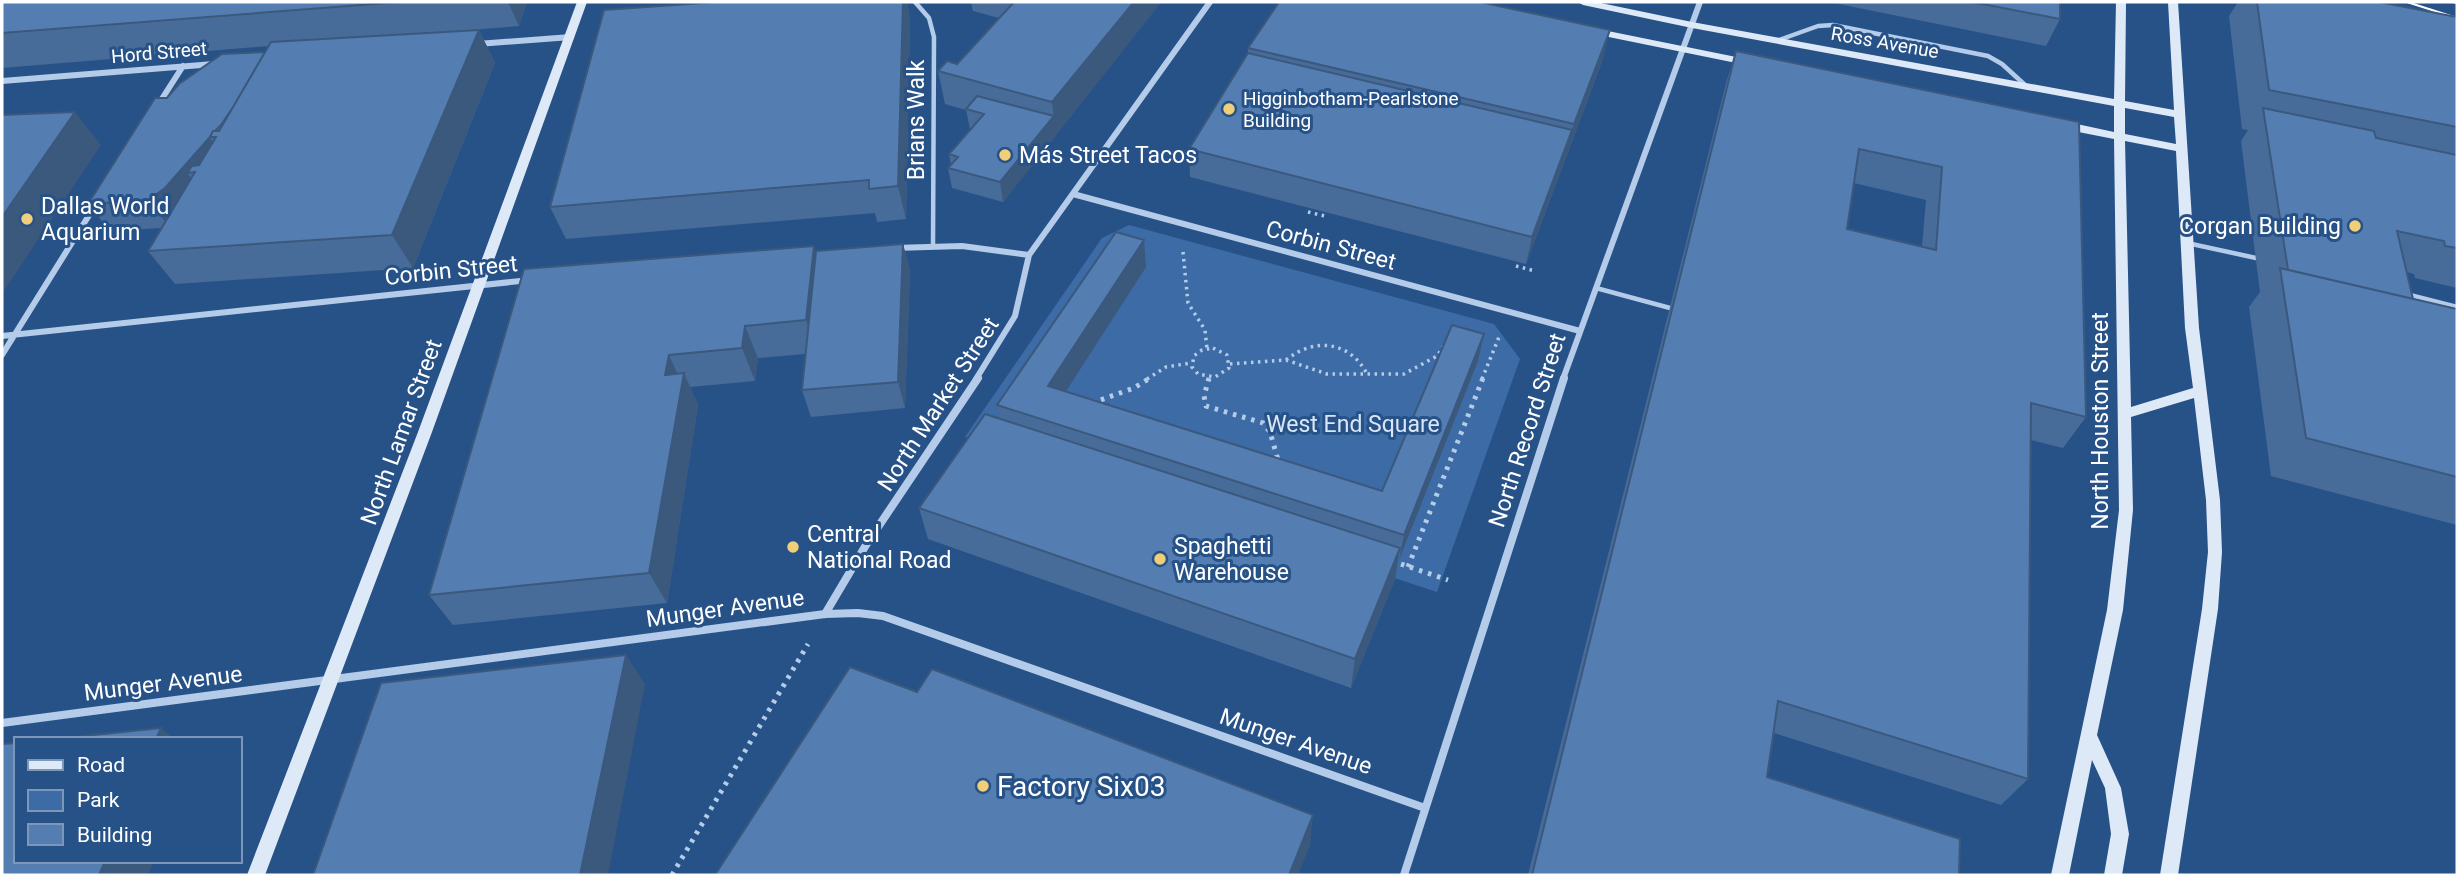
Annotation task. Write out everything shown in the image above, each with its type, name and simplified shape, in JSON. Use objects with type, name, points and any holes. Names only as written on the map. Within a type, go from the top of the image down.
[{"type":"main road","name":"North Lamar Street","points":[[256,875],[582,2]]},
{"type":"main road","name":"Ross Avenue","points":[[1583,2],[2181,115]]},
{"type":"main road","name":"North Houston Street","points":[[2060,875],[2115,610],[2126,510],[2120,136],[2121,2]]},
{"type":"main road","points":[[2169,875],[2210,609],[2215,552],[2213,500],[2192,328],[2173,2]]},
{"type":"main road","points":[[1580,28],[1765,65]]},
{"type":"main road","points":[[2050,122],[2182,149]]},
{"type":"main road","points":[[2124,414],[2201,391]]},
{"type":"main road","points":[[2090,737],[2113,788],[2120,834],[2113,875]]},
{"type":"street","name":"North Market Street","points":[[825,614],[866,545],[1004,338],[1015,316],[1029,254],[1210,2]]},
{"type":"street","name":"North Record Street","points":[[1404,875],[1580,331],[1700,2]]},
{"type":"street","points":[[472,44],[571,37]]},
{"type":"street","name":"Hord Street","points":[[2,81],[225,63]]},
{"type":"street","points":[[153,114],[183,66]]},
{"type":"street","name":"Corbin Street","points":[[1073,194],[1580,331]]},
{"type":"street","points":[[2,355],[102,195]]},
{"type":"street","points":[[879,249],[933,244],[986,245],[1029,254]]},
{"type":"street","name":"Corbin Street","points":[[2,336],[540,279]]},
{"type":"street","name":"Munger Avenue","points":[[2,723],[825,614],[858,613],[883,616],[1425,808]]},
{"type":"lane","name":"Brians Walk","points":[[915,2],[929,18],[934,37],[933,244]]},
{"type":"lane","points":[[1779,40],[1818,26],[1833,25],[1988,56],[2002,64],[2024,84]]},
{"type":"lane","points":[[2187,243],[2256,258]]},
{"type":"lane","points":[[1596,288],[1670,307]]},
{"type":"lane","points":[[2398,293],[2457,307]]},
{"type":"path","points":[[1308,212],[1325,216]]},
{"type":"path","points":[[1183,251],[1182,267],[1188,305],[1205,327],[1207,349]]},
{"type":"path","points":[[1516,266],[1535,271]]},
{"type":"path","points":[[1408,566],[1499,337]]},
{"type":"path","points":[[1230,364],[1286,360],[1327,374],[1404,374],[1437,356],[1447,342]]},
{"type":"path","points":[[1286,360],[1302,347],[1323,343],[1350,352],[1367,374]]},
{"type":"path","points":[[1191,363],[1197,352],[1207,349],[1224,352],[1230,364]]},
{"type":"path","points":[[1191,363],[1198,374],[1209,377],[1226,372],[1230,364]]},
{"type":"path","points":[[1085,407],[1134,388],[1166,367],[1191,363]]},
{"type":"path","points":[[1209,377],[1203,396],[1206,406],[1261,423],[1272,437],[1274,453],[1283,470]]},
{"type":"path","points":[[1384,559],[1448,580]]},
{"type":"path","points":[[672,875],[825,614]]},
{"type":"green space","name":"West End Square","points":[[1129,225],[1494,324],[1520,359],[1437,592],[965,437],[1102,238]]},
{"type":"building","points":[[2,2],[400,2],[2,33]]},
{"type":"building","points":[[717,2],[903,2],[898,186],[869,189],[869,180],[550,207],[604,10]]},
{"type":"building","points":[[1014,2],[1134,2],[1052,102],[938,71],[947,61],[957,64]]},
{"type":"building","points":[[1279,2],[1480,2],[1610,30],[1574,124],[1248,48]]},
{"type":"building","points":[[1972,2],[2060,2],[2060,19]]},
{"type":"building","points":[[2257,2],[2379,2],[2457,17],[2457,127],[2269,90]]},
{"type":"building","points":[[479,30],[392,235],[148,251],[195,172],[187,173],[192,166],[199,165],[216,137],[210,137],[213,131],[219,131],[271,42]]},
{"type":"building","points":[[1736,51],[2079,122],[2086,417],[2031,403],[2028,779],[1778,701],[1767,777],[1960,839],[1959,875],[1532,875]],"holes":[[[1859,149],[1942,167],[1936,250],[1847,229]]]},
{"type":"building","points":[[265,52],[221,125],[165,188],[148,200],[88,204],[155,98],[167,98],[179,84],[222,54]]},
{"type":"building","points":[[1248,53],[1572,130],[1532,237],[1189,149]]},
{"type":"building","points":[[977,96],[1054,116],[1000,182],[948,168],[958,157],[949,154],[984,114],[966,109]]},
{"type":"building","name":"Corgan Building","points":[[2263,108],[2374,131],[2376,138],[2457,155],[2457,248],[2445,246],[2444,241],[2397,231],[2413,299],[2288,270]]},
{"type":"building","points":[[75,112],[2,217],[2,115]]},
{"type":"building","points":[[1116,232],[1144,240],[1048,386],[1382,491],[1452,325],[1484,334],[1404,535],[997,405]]},
{"type":"building","points":[[903,244],[898,382],[802,390],[816,251]]},
{"type":"building","points":[[814,246],[806,320],[745,326],[742,348],[669,355],[665,375],[684,373],[649,573],[429,595],[524,269]]},
{"type":"building","points":[[2280,268],[2457,309],[2457,477],[2306,438]]},
{"type":"building","name":"Spaghetti Warehouse","points":[[985,414],[1400,548],[1355,659],[919,508]]},
{"type":"building","points":[[626,655],[580,875],[313,875],[381,683]]},
{"type":"building","name":"Factory Six03","points":[[850,667],[917,692],[932,669],[1313,815],[1289,875],[715,875]]},
{"type":"building","points":[[161,728],[157,737],[74,737]]},
{"type":"building","points":[[14,743],[14,863],[104,863],[99,875],[2,875],[2,744]]},
{"type":"tram line","points":[[2407,2],[2457,18]]},
{"type":"tram line","points":[[2453,2],[2457,3]]},
{"type":"place","name":"Higginbotham-Pearlstone Building","points":[[1229,109]]},
{"type":"place","name":"Más Street Tacos","points":[[1005,155]]},
{"type":"place","name":"Dallas World Aquarium","points":[[27,219]]},
{"type":"place","name":"Corgan Building","points":[[2355,226]]},
{"type":"place","name":"Central National Road","points":[[793,547]]},
{"type":"place","name":"Spaghetti Warehouse","points":[[1160,559]]},
{"type":"place","name":"Factory Six03","points":[[983,786]]}]
